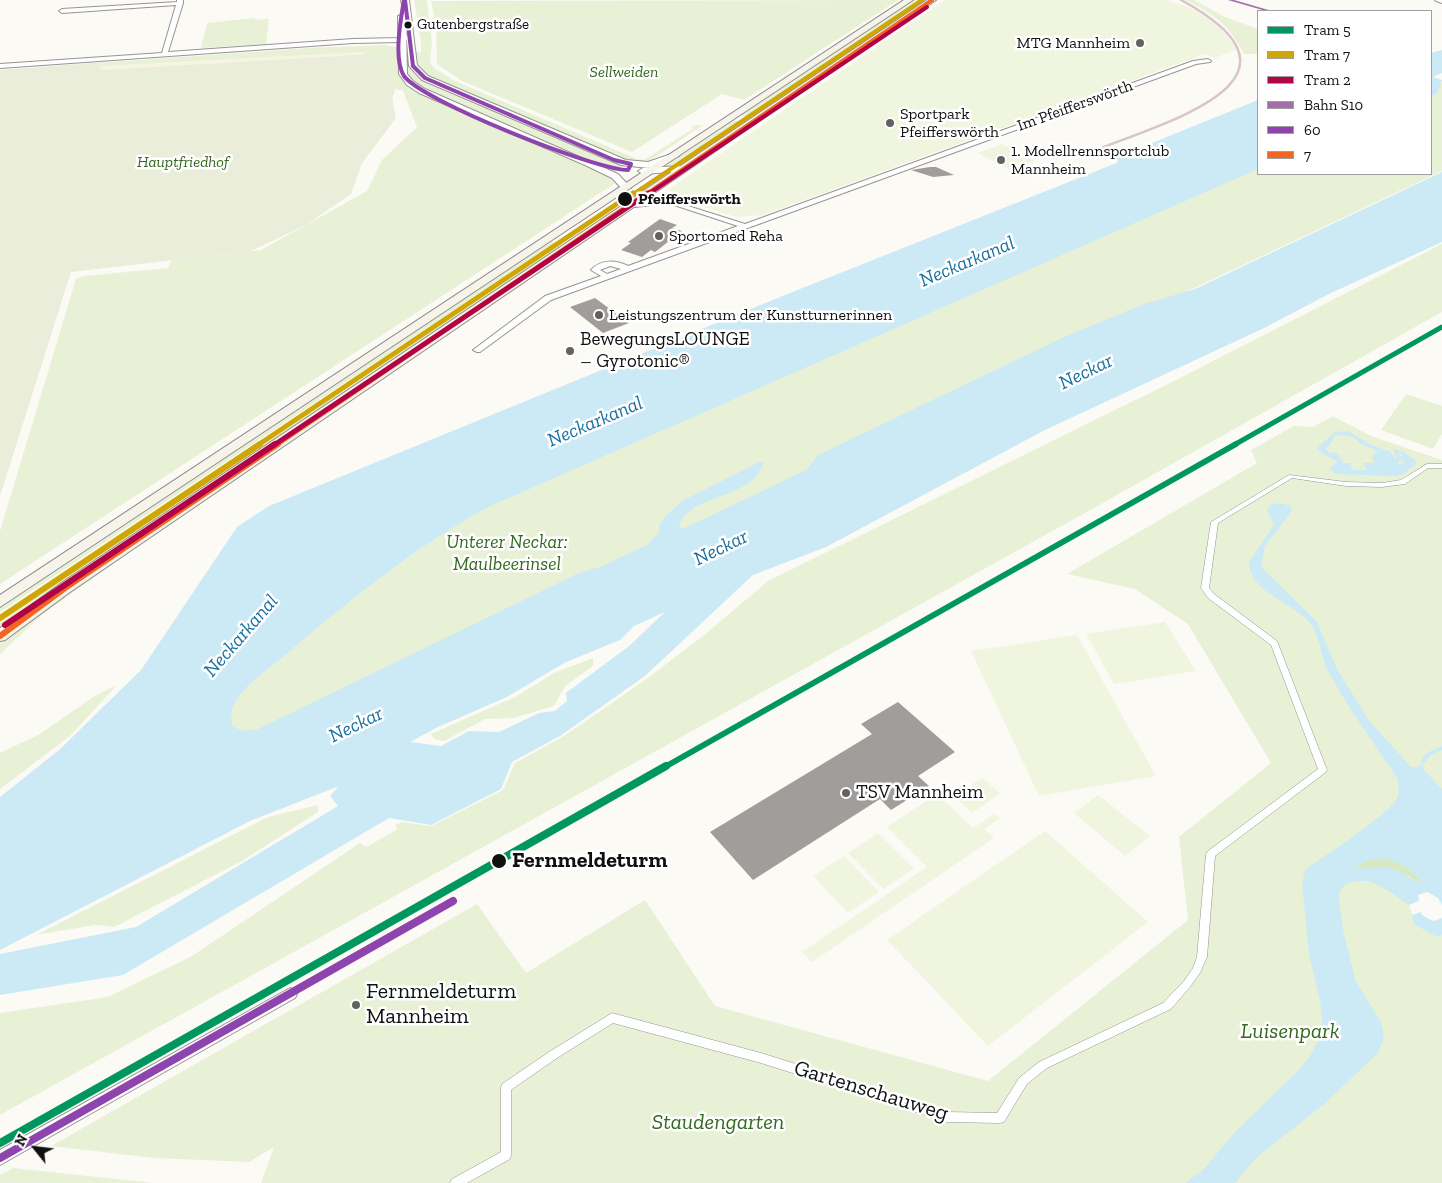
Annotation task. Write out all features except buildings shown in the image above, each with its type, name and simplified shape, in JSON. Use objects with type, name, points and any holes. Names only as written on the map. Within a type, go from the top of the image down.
[{"type":"main road","points":[[0,602],[910,0]]},
{"type":"main road","points":[[0,636],[66,588],[932,0]]},
{"type":"main road","points":[[733,117],[745,120],[744,127]]},
{"type":"main road","points":[[655,188],[667,200]]},
{"type":"main road","points":[[630,204],[667,200]]},
{"type":"main road","points":[[562,231],[558,240],[572,244]]},
{"type":"street","points":[[404,0],[413,66],[425,78],[624,163],[649,165],[674,156]]},
{"type":"street","points":[[404,0],[400,38],[403,74],[416,87],[542,145],[588,163],[615,176],[626,188]]},
{"type":"street","points":[[1438,0],[1442,1]]},
{"type":"street","points":[[62,11],[180,1],[165,54]]},
{"type":"street","points":[[0,66],[410,37]]},
{"type":"street","name":"Im Pfeifferswörth","points":[[476,350],[548,298],[1186,65],[1208,60]]},
{"type":"street","points":[[588,163],[651,172],[683,169]]},
{"type":"street","points":[[667,200],[745,226]]},
{"type":"street","name":"Im Pfeifferswörth","points":[[606,276],[595,270],[598,266],[607,263],[622,265],[627,268]]},
{"type":"street","name":"Gartenschauweg","points":[[456,1183],[506,1156],[506,1088],[552,1055],[612,1018],[761,1058],[947,1117],[1000,1118],[1023,1080],[1043,1065],[1167,1006],[1187,984],[1197,970],[1202,958],[1211,854],[1323,770],[1274,643],[1211,596],[1205,588],[1215,522],[1291,476],[1346,484],[1382,485],[1402,482],[1427,466],[1442,466]]},
{"type":"street","points":[[0,1158],[290,994]]},
{"type":"shaded area","points":[[364,52],[364,56],[90,72],[86,67]]},
{"type":"green space","points":[[414,0],[427,0],[432,42],[430,62],[434,68],[455,81],[637,159],[644,160],[694,128],[690,126],[703,125],[648,162],[632,160],[608,176],[617,182],[0,584],[0,531],[76,279],[84,276],[168,268],[172,260],[261,250],[367,191],[382,160],[417,127],[403,91],[395,89],[384,93],[364,52],[86,67],[83,64],[310,48],[385,45],[405,49],[406,40],[407,49],[421,53],[421,41]]},
{"type":"green space","name":"Sellweiden","points":[[898,0],[744,100],[722,94],[632,152],[462,81],[437,64],[436,24],[431,1]]},
{"type":"green space","points":[[914,0],[927,0],[751,119],[741,115]]},
{"type":"green space","name":"Sportpark Pfeifferswörth","points":[[945,0],[1165,0],[1191,8],[1206,17],[1227,35],[1237,49],[1215,58],[1205,54],[763,215],[736,217],[668,196],[667,192],[669,189]]},
{"type":"green space","points":[[1185,0],[1194,0],[1225,17],[1257,29],[1257,54],[1244,54],[1233,35],[1220,21]]},
{"type":"green space","points":[[255,18],[255,20],[269,19],[266,44],[201,48],[207,23]]},
{"type":"green space","name":"Hauptfriedhof","points":[[375,54],[395,91],[392,98],[396,118],[362,163],[351,194],[306,225],[251,251],[71,272],[0,496],[0,70],[94,63],[102,70]]},
{"type":"green space","name":"Unterer Neckar: Maulbeerinsel","points":[[1442,82],[1442,171],[254,732],[243,733],[224,722],[235,696],[359,592],[476,510],[1257,168],[1257,175],[1432,175],[1432,92]]},
{"type":"green space","points":[[734,120],[742,122],[694,158],[673,167],[661,169]]},
{"type":"green space","points":[[1002,144],[1035,161],[1010,170],[977,153]]},
{"type":"green space","points":[[552,241],[555,243],[0,612],[0,608]]},
{"type":"green space","points":[[1442,244],[1442,312],[1085,513],[0,1115],[0,1013],[108,997],[192,956],[360,843],[366,847],[398,829],[395,825],[402,822],[431,826],[503,790],[515,763],[564,736],[645,680],[703,636],[768,581],[1176,380]]},
{"type":"green space","points":[[560,245],[563,246],[0,631],[0,621]]},
{"type":"green space","points":[[1406,394],[1442,406],[1442,434],[1433,449],[1381,430]]},
{"type":"green space","name":"Luisenpark","points":[[1333,416],[1371,436],[1442,460],[1442,1183],[261,1183],[274,1147],[249,1162],[154,1158],[51,1146],[477,904],[526,973],[645,900],[715,1006],[988,1081],[1188,920],[1179,837],[1271,763],[1188,624],[1135,589],[1067,574],[1257,463],[1251,450],[1294,426],[1313,427]]},
{"type":"green space","points":[[124,553],[127,554],[43,614],[0,654],[0,642]]},
{"type":"green space","points":[[1165,622],[1196,671],[1114,684],[1086,634]]},
{"type":"green space","points":[[1077,635],[1156,776],[1039,796],[971,651]]},
{"type":"green space","points":[[593,658],[593,666],[565,686],[554,706],[513,718],[485,719],[444,741],[434,739],[431,734],[517,696],[554,673]]},
{"type":"green space","points":[[117,685],[70,736],[0,789],[0,753],[40,734],[93,697]]},
{"type":"green space","points":[[982,778],[1000,793],[972,813],[954,796]]},
{"type":"green space","points":[[937,794],[973,828],[995,814],[1000,818],[984,829],[994,838],[812,962],[802,952],[927,867],[887,827]]},
{"type":"green space","points":[[1098,795],[1150,836],[1125,856],[1074,813]]},
{"type":"green space","points":[[318,805],[318,812],[242,861],[114,927],[95,925],[36,935],[268,817]]},
{"type":"green space","points":[[1045,831],[1148,922],[988,1046],[887,940]]},
{"type":"green space","points":[[878,833],[914,869],[883,889],[848,853]]},
{"type":"green space","points":[[844,856],[879,892],[848,913],[813,876]]},
{"type":"green space","points":[[1385,858],[1406,866],[1422,881],[1417,882],[1409,876],[1352,869],[1367,860]]},
{"type":"green space","points":[[13,1168],[154,1183],[0,1183],[0,1175]]},
{"type":"water","points":[[1442,50],[1442,73],[1433,77],[1442,80],[1437,94],[1432,96],[1432,53]]},
{"type":"water","points":[[1257,100],[1257,169],[486,508],[433,541],[381,577],[257,678],[239,696],[235,703],[232,714],[232,726],[243,731],[258,729],[581,572],[600,567],[647,545],[659,532],[660,524],[665,517],[682,501],[759,462],[763,462],[758,474],[748,483],[695,508],[685,516],[679,527],[685,528],[806,470],[818,455],[1064,337],[1144,304],[1195,289],[1442,172],[1442,242],[1331,293],[1262,329],[1045,430],[826,547],[753,575],[645,676],[560,736],[512,762],[501,789],[431,825],[389,818],[123,975],[0,995],[0,954],[136,927],[338,806],[330,796],[339,786],[250,821],[0,950],[0,797],[59,750],[141,670],[237,527],[269,506],[785,295],[1118,162],[1115,158]],"holes":[[[665,612],[629,646],[566,693],[567,701],[555,711],[539,713],[499,732],[469,731],[441,746],[410,742],[438,727],[507,697],[564,663],[620,640],[634,626]]]},
{"type":"water","points":[[1348,431],[1371,445],[1389,451],[1399,464],[1405,463],[1402,454],[1389,448],[1402,451],[1415,460],[1416,464],[1402,475],[1335,474],[1330,468],[1338,462],[1317,450],[1317,448],[1335,432]],"holes":[[[1345,435],[1355,438],[1359,443],[1377,451],[1372,457],[1374,463],[1363,463],[1367,470],[1353,470],[1350,463],[1343,463],[1338,453],[1330,453],[1325,449],[1331,444],[1334,436]]]},
{"type":"water","points":[[1281,503],[1290,506],[1292,511],[1265,546],[1261,567],[1317,622],[1337,669],[1370,722],[1411,767],[1417,767],[1422,764],[1422,757],[1424,770],[1442,789],[1442,935],[1437,937],[1414,924],[1409,905],[1389,891],[1369,881],[1357,881],[1346,884],[1340,891],[1339,901],[1344,935],[1356,982],[1381,1022],[1384,1036],[1379,1052],[1323,1105],[1256,1158],[1235,1183],[1185,1183],[1203,1170],[1236,1131],[1298,1071],[1310,1056],[1323,1032],[1320,1000],[1309,955],[1302,883],[1306,869],[1354,836],[1391,807],[1399,792],[1397,778],[1328,671],[1313,627],[1302,615],[1264,589],[1251,572],[1249,562],[1274,525],[1267,510],[1272,504]],"holes":[[[1385,858],[1410,869],[1422,881],[1417,882],[1398,871],[1386,867],[1353,869],[1367,860]]]},
{"type":"pier","points":[[1427,892],[1438,898],[1442,905],[1442,918],[1433,921],[1422,915],[1421,912],[1412,915],[1409,905],[1419,901],[1418,895]]},
{"type":"waterway","points":[[1394,461],[1401,458],[1404,460]]},
{"type":"waterway","points":[[1423,761],[1429,754],[1442,748]]},
{"type":"railway","points":[[1091,152],[1157,127],[1190,112],[1218,95],[1236,75],[1239,53],[1222,28],[1181,0]]},
{"type":"tram line","name":"7","points":[[0,618],[922,0]]},
{"type":"tram line","name":"2","points":[[5,625],[927,7]]},
{"type":"tram line","name":"5","points":[[0,1143],[1442,327]]},
{"type":"rail line","name":"S10","points":[[1230,0],[1266,10]]},
{"type":"transit line","name":"60","points":[[404,0],[399,39],[399,60],[404,76],[416,86],[468,114],[537,143],[595,164],[613,169],[628,170],[631,164],[614,160],[425,78],[413,66],[405,0]]},
{"type":"transit line","name":"7","points":[[0,636],[65,588],[932,0]]},
{"type":"transit line","name":"60","points":[[0,1158],[453,901]]},
{"type":"place","name":"Gutenbergstraße","points":[[408,25]]},
{"type":"place","name":"MTG Mannheim","points":[[1140,43]]},
{"type":"place","name":"Sportpark Pfeifferswörth","points":[[890,123]]},
{"type":"place","name":"1. Modellrennsportclub Mannheim","points":[[1001,160]]},
{"type":"place","name":"Pfeifferswörth","points":[[625,199]]},
{"type":"place","name":"Sportomed Reha","points":[[659,236]]},
{"type":"place","name":"Leistungszentrum der Kunstturnerinnen","points":[[599,315]]},
{"type":"place","name":"BewegungsLOUNGE – Gyrotonic®","points":[[570,351]]},
{"type":"place","name":"TSV Mannheim","points":[[846,793]]},
{"type":"place","name":"Fernmeldeturm","points":[[499,861]]},
{"type":"place","name":"Fernmeldeturm Mannheim","points":[[356,1005]]},
{"type":"water label","name":"Neckarkanal","points":[[967,262]]},
{"type":"water label","name":"Neckar","points":[[1086,372]]},
{"type":"water label","name":"Neckarkanal","points":[[595,422]]},
{"type":"water label","name":"Neckar","points":[[721,548]]},
{"type":"water label","name":"Neckarkanal","points":[[241,636]]},
{"type":"water label","name":"Neckar","points":[[356,725]]},
{"type":"park label","name":"Staudengarten","points":[[718,1123]]}]
